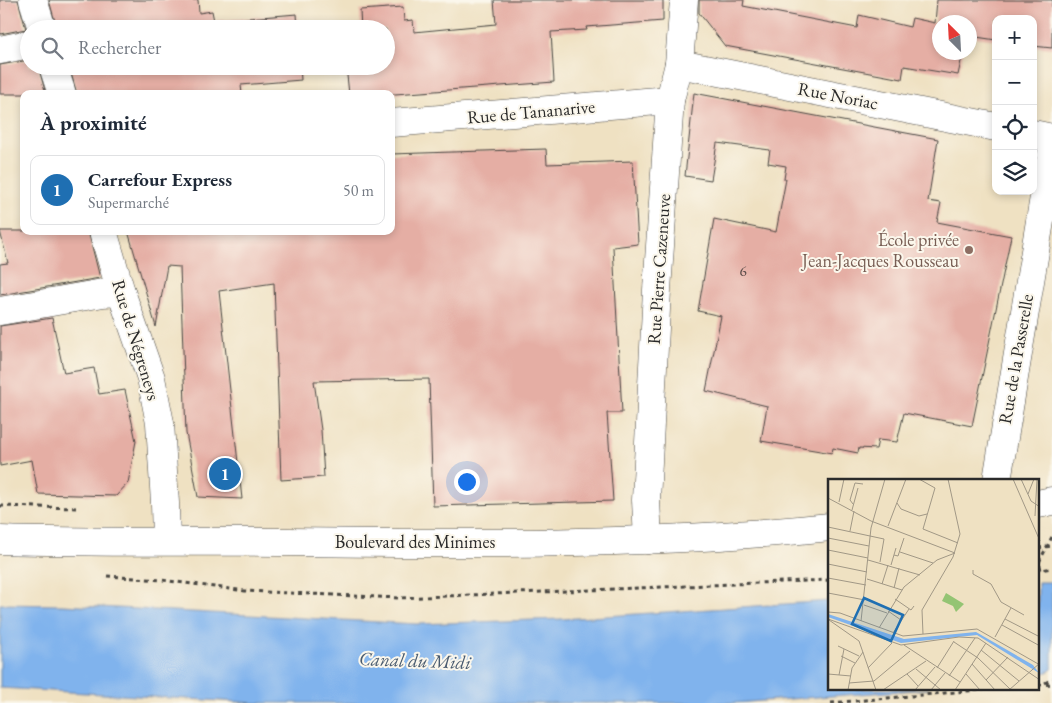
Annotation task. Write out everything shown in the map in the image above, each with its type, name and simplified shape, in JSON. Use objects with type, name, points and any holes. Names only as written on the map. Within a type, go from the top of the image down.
[{"type":"street","points":[[33,0],[39,20]]},
{"type":"street","name":"Rue Pierre Cazeneuve","points":[[648,540],[646,500],[657,290],[670,100],[679,64],[684,0]]},
{"type":"street","points":[[0,50],[20,46]]},
{"type":"street","name":"Rue Noriac","points":[[679,64],[992,126]]},
{"type":"street","points":[[56,75],[61,90]]},
{"type":"street","name":"Rue de Tananarive","points":[[395,123],[670,100]]},
{"type":"street","points":[[1037,135],[1052,138]]},
{"type":"street","name":"Rue de la Passerelle","points":[[997,479],[1052,149]]},
{"type":"street","name":"Rue de Négreneys","points":[[104,235],[120,292],[151,378],[160,423],[166,541]]},
{"type":"street","points":[[0,311],[103,293],[120,292]]},
{"type":"street","name":"Boulevard des Minimes","points":[[0,540],[82,543],[166,541],[397,543],[648,540],[785,532],[828,527]]},
{"type":"path","points":[[1040,560],[1052,536]]},
{"type":"path","points":[[1040,548],[1052,546]]},
{"type":"path","points":[[1040,566],[1041,570],[1052,568]]},
{"type":"path","points":[[162,580],[245,590],[399,598],[828,580]]},
{"type":"path","points":[[1040,685],[1052,679]]},
{"type":"path","points":[[1040,685],[1052,684]]},
{"type":"path","points":[[832,703],[979,690]]},
{"type":"water","points":[[1040,582],[1052,582],[1052,669],[1040,674]]},
{"type":"water","name":"Canal du Midi","points":[[828,601],[828,690],[915,690],[735,703],[257,703],[0,688],[0,604],[62,605],[417,624],[562,619]]},
{"type":"building","points":[[0,0],[18,0],[24,20],[20,20],[20,30],[0,34]]},
{"type":"building","points":[[49,0],[198,0],[199,13],[212,11],[214,20],[55,20]]},
{"type":"building","points":[[494,0],[663,0],[663,21],[586,27],[587,30],[551,32],[554,82],[395,94],[395,90],[349,90],[347,75],[395,75],[395,20],[361,20],[360,10],[403,7],[404,21],[413,20],[414,32],[496,24]]},
{"type":"building","points":[[699,0],[744,0],[743,6],[857,28],[859,15],[910,27],[912,18],[932,22],[932,60],[961,60],[958,75],[904,66],[902,79],[725,46],[699,13]]},
{"type":"building","points":[[937,0],[1052,0],[1052,48],[1037,46],[1037,15],[992,15],[992,39],[977,37],[977,15],[936,15]]},
{"type":"building","points":[[297,14],[297,20],[226,20]]},
{"type":"building","points":[[20,62],[20,75],[41,75],[45,90],[20,90],[20,94],[0,94],[0,65]]},
{"type":"building","points":[[72,75],[301,75],[301,80],[241,85],[242,90],[76,90]]},
{"type":"building","points":[[694,93],[938,139],[928,201],[941,203],[937,222],[1011,236],[972,426],[904,413],[897,442],[878,440],[876,449],[859,448],[858,453],[833,448],[832,453],[761,441],[767,406],[706,391],[721,316],[698,311],[714,219],[776,232],[786,179],[784,179],[786,166],[768,163],[770,150],[717,143],[711,180],[685,176]]},
{"type":"building","points":[[546,149],[547,164],[633,161],[638,244],[613,247],[622,413],[607,413],[613,501],[433,506],[429,379],[314,381],[321,430],[324,477],[281,480],[274,283],[219,291],[242,499],[198,497],[186,433],[180,267],[167,266],[156,327],[129,235],[395,235],[395,154]]},
{"type":"building","points":[[0,231],[20,231],[20,235],[89,235],[100,278],[0,295],[0,264],[8,263]]},
{"type":"building","points":[[52,318],[64,373],[94,368],[99,394],[125,390],[136,441],[128,483],[116,496],[38,494],[32,460],[0,466],[0,326]]},
{"type":"place","name":"École privée Jean-Jacques Rousseau","points":[[969,250]]},
{"type":"place","name":"Carrefour Express","points":[[225,474]]}]
